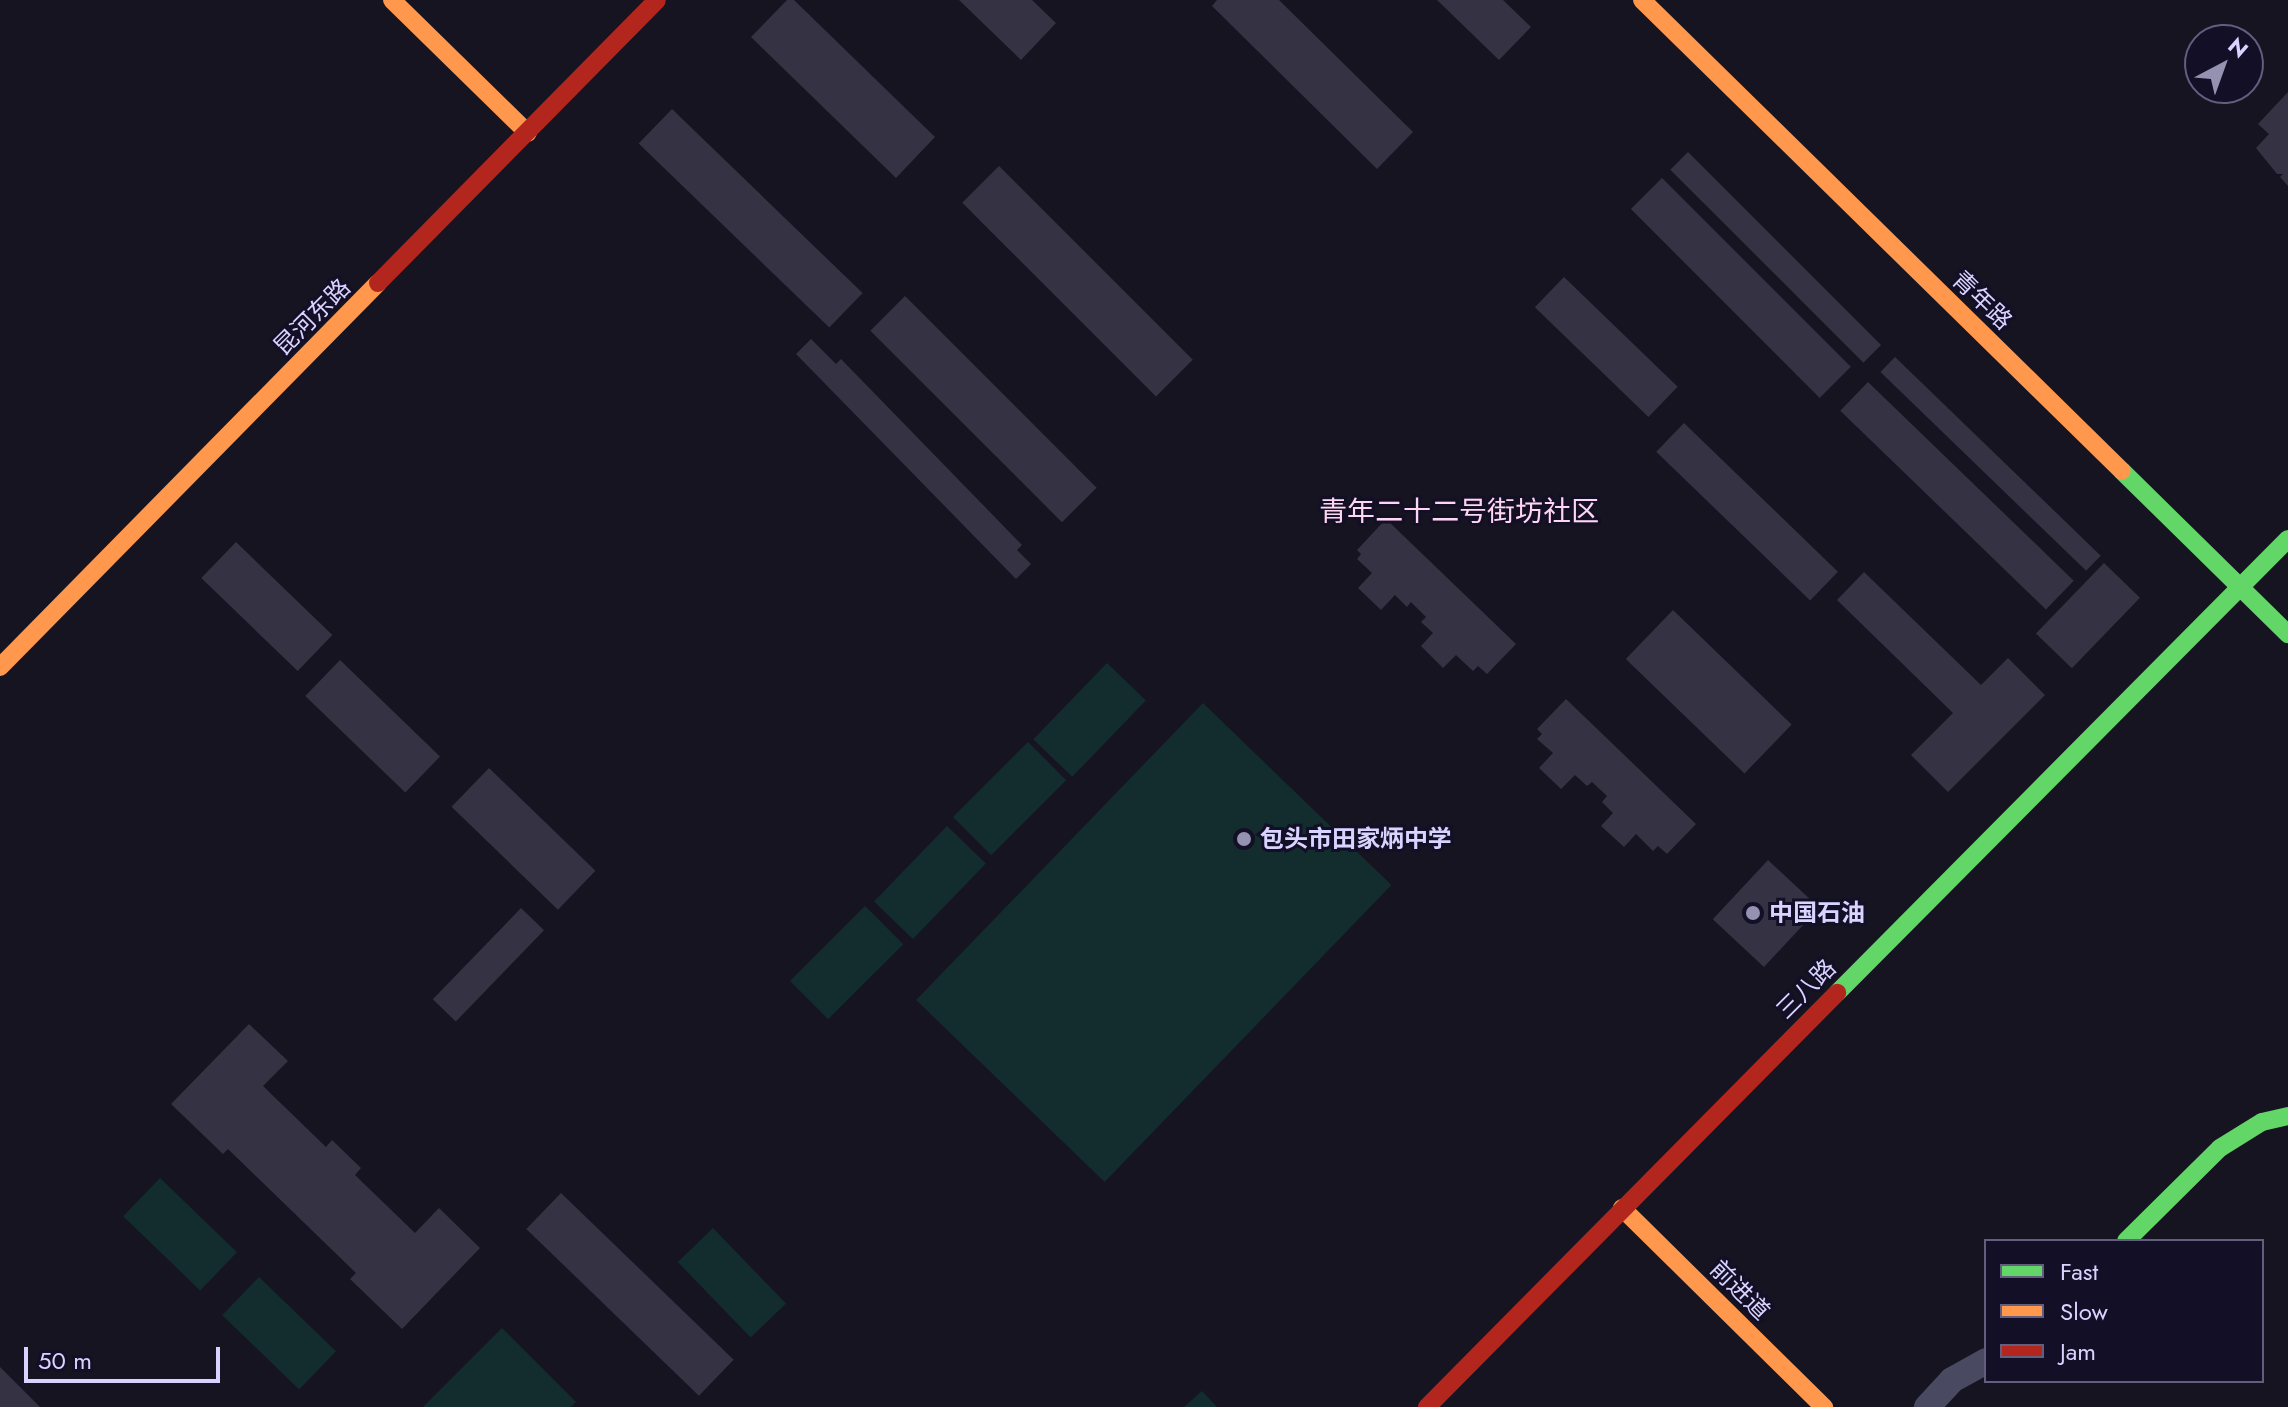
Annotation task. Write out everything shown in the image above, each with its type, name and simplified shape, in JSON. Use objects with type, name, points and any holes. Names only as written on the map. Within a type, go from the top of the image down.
[{"type":"main road","points":[[392,0],[528,133]]},
{"type":"main road","name":"昆河东路","points":[[0,667],[657,0]]},
{"type":"main road","name":"青年路","points":[[1642,0],[2288,634]]},
{"type":"main road","name":"三八路","points":[[1427,1407],[2288,539]]},
{"type":"main road","points":[[2128,1239],[2220,1148],[2262,1122],[2288,1116]]},
{"type":"main road","name":"前进道","points":[[1622,1208],[1824,1407]]},
{"type":"street","points":[[1927,1407],[1952,1380],[1984,1362]]},
{"type":"green space","points":[[1107,663],[1146,701],[1072,777],[1033,739]]},
{"type":"green space","points":[[1203,703],[1391,885],[1105,1182],[916,1000]]},
{"type":"green space","points":[[1028,742],[1066,780],[991,855],[953,817]]},
{"type":"green space","points":[[947,826],[986,864],[913,939],[874,902]]},
{"type":"green space","points":[[865,906],[903,944],[828,1019],[790,981]]},
{"type":"green space","points":[[160,1178],[237,1252],[200,1290],[123,1216]]},
{"type":"green space","points":[[713,1228],[786,1304],[751,1338],[678,1262]]},
{"type":"green space","points":[[259,1277],[336,1351],[299,1389],[222,1315]]},
{"type":"green space","points":[[502,1328],[576,1402],[571,1407],[423,1407]]},
{"type":"green space","points":[[1202,1391],[1217,1407],[1184,1407]]},
{"type":"building","points":[[787,0],[794,0],[935,137],[896,178],[751,37]]},
{"type":"building","points":[[959,0],[1032,0],[1056,23],[1021,60]]},
{"type":"building","points":[[1217,0],[1279,0],[1413,132],[1377,169],[1212,6]]},
{"type":"building","points":[[1437,0],[1503,0],[1531,27],[1499,60]]},
{"type":"building","points":[[2288,92],[2288,186],[2280,177],[2283,174],[2277,174],[2256,148],[2269,134],[2258,124]]},
{"type":"building","points":[[672,109],[863,293],[829,328],[639,144]]},
{"type":"building","points":[[1688,152],[1881,345],[1863,363],[1670,170]]},
{"type":"building","points":[[999,166],[1193,360],[1156,397],[962,203]]},
{"type":"building","points":[[1662,178],[1851,367],[1820,398],[1631,209]]},
{"type":"building","points":[[1564,277],[1678,387],[1648,417],[1535,307]]},
{"type":"building","points":[[905,296],[1097,488],[1062,522],[870,331]]},
{"type":"building","points":[[811,339],[836,364],[841,359],[1022,545],[1017,550],[1031,564],[1016,579],[796,354]]},
{"type":"building","points":[[1895,357],[2101,556],[2086,571],[1880,372]]},
{"type":"building","points":[[1868,382],[2074,581],[2046,609],[1840,411]]},
{"type":"building","points":[[1684,423],[1838,572],[1810,600],[1656,452]]},
{"type":"building","points":[[1386,519],[1516,644],[1487,674],[1478,666],[1473,671],[1456,655],[1443,668],[1421,646],[1433,633],[1421,622],[1426,617],[1411,602],[1407,607],[1395,595],[1381,610],[1358,588],[1372,573],[1357,559],[1361,554],[1357,550]]},
{"type":"building","points":[[236,542],[332,635],[298,671],[201,578]]},
{"type":"building","points":[[2104,563],[2140,598],[2072,668],[2036,633]]},
{"type":"building","points":[[1864,572],[1981,685],[2008,658],[2045,695],[1948,792],[1911,755],[1953,713],[1837,600]]},
{"type":"building","points":[[1673,610],[1792,725],[1744,774],[1626,659]]},
{"type":"building","points":[[340,660],[440,757],[405,793],[305,696]]},
{"type":"building","points":[[1566,699],[1696,824],[1667,854],[1658,846],[1653,851],[1636,834],[1624,847],[1601,826],[1613,813],[1602,802],[1607,796],[1592,782],[1587,786],[1575,775],[1561,789],[1539,768],[1553,753],[1537,739],[1542,734],[1537,729]]},
{"type":"building","points":[[489,768],[595,871],[558,910],[451,807]]},
{"type":"building","points":[[1768,860],[1819,908],[1764,967],[1713,919]]},
{"type":"building","points":[[521,908],[544,930],[456,1022],[433,999]]},
{"type":"building","points":[[249,1024],[288,1061],[263,1086],[326,1147],[332,1140],[361,1168],[355,1175],[415,1233],[439,1208],[480,1248],[402,1329],[350,1279],[356,1273],[228,1149],[223,1154],[171,1104]]},
{"type":"building","points":[[561,1193],[734,1360],[699,1396],[526,1229]]},
{"type":"building","points":[[0,1367],[40,1407],[0,1407]]},
{"type":"traffic: fast","points":[[2122,471],[2288,634]]},
{"type":"traffic: fast","points":[[1837,993],[2288,539]]},
{"type":"traffic: fast","points":[[2128,1239],[2220,1148],[2262,1122],[2288,1116]]},
{"type":"traffic: slow","points":[[392,0],[528,133]]},
{"type":"traffic: slow","points":[[1642,0],[2122,471]]},
{"type":"traffic: slow","points":[[0,667],[378,283]]},
{"type":"traffic: slow","points":[[1622,1208],[1824,1407]]},
{"type":"traffic: jam","points":[[378,283],[657,0]]},
{"type":"traffic: jam","points":[[1427,1407],[1837,993]]},
{"type":"place","name":"包头市田家炳中学","points":[[1244,839]]},
{"type":"place","name":"中国石油","points":[[1753,913]]},
{"type":"district","name":"青年二十二号街坊社区","points":[[1459,512]]}]
